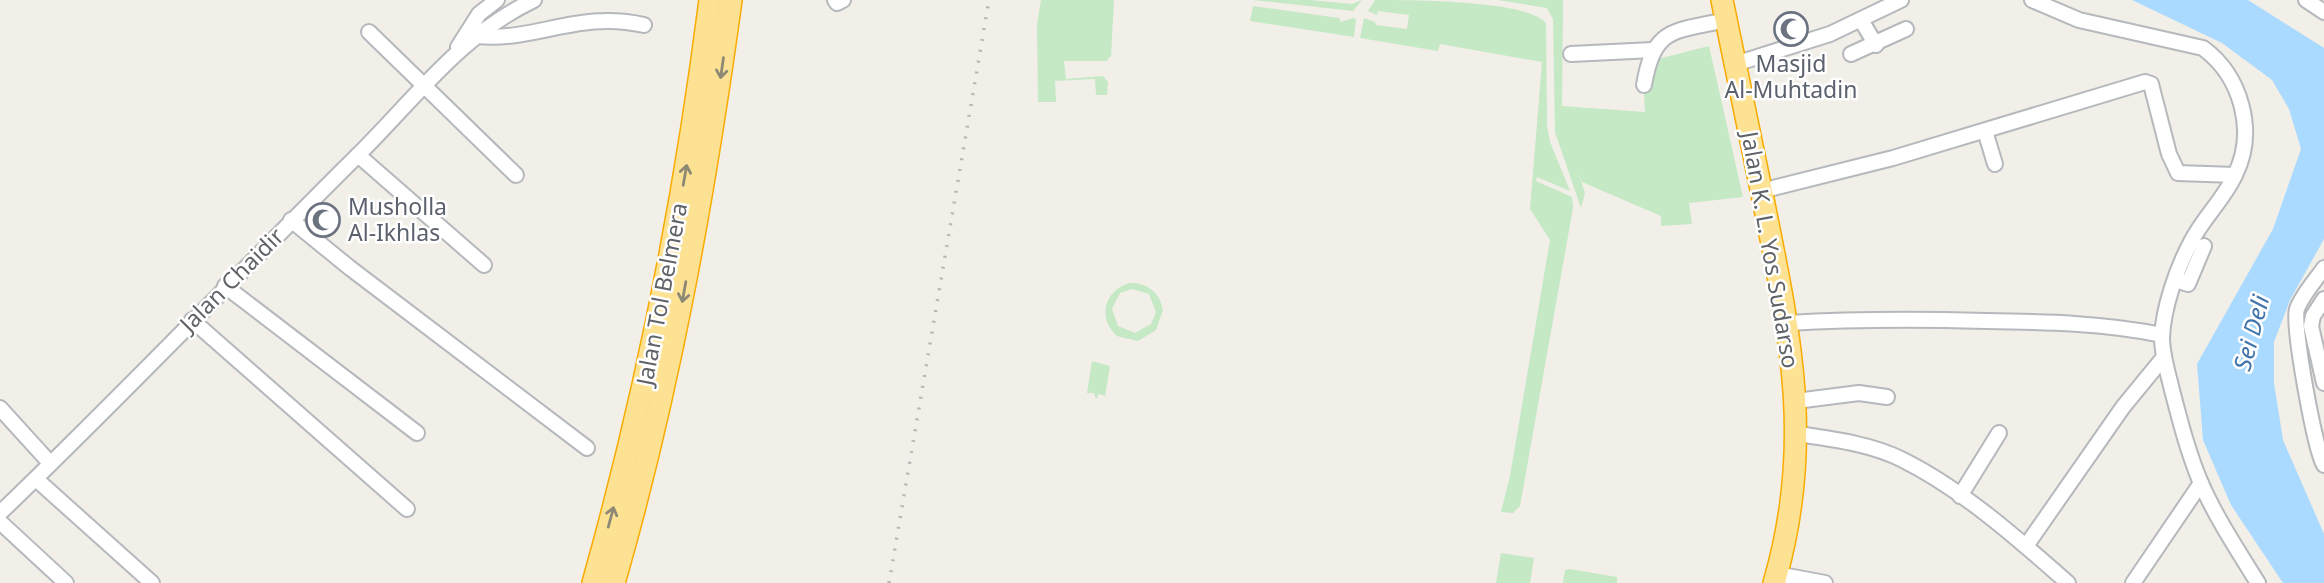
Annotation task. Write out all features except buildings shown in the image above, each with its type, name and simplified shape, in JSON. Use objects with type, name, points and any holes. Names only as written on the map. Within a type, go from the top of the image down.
[{"type":"highway","name":"Jalan Tol Belmera","points":[[593,583],[631,441],[657,328],[696,108],[710,0]]},
{"type":"highway","name":"Jalan Tol Belmera","points":[[614,583],[676,339],[715,116],[731,0]]},
{"type":"highway","name":"Jalan K. L. Yos Sudarso","points":[[1726,6],[1735,64],[1788,323],[1796,401],[1798,434],[1792,506],[1775,579]]},
{"type":"street","points":[[456,51],[472,23],[497,0]]},
{"type":"street","name":"Jalan Chaidir","points":[[0,513],[358,155],[456,51],[499,18],[534,0]]},
{"type":"street","points":[[835,0],[837,3],[843,0]]},
{"type":"street","points":[[1735,64],[1830,34],[1901,0]]},
{"type":"street","points":[[2032,0],[2078,20],[2203,48],[2219,60],[2233,80],[2242,105],[2245,132],[2235,175],[2191,242],[2176,280],[2162,335],[2164,357],[2182,429],[2201,483],[2258,583]]},
{"type":"street","points":[[2306,0],[2324,12]]},
{"type":"street","points":[[1644,85],[1658,41],[1726,6]]},
{"type":"street","points":[[477,36],[504,38],[578,21],[610,20],[644,26]]},
{"type":"street","points":[[1861,20],[1876,45]]},
{"type":"street","points":[[1851,54],[1876,45],[1906,29]]},
{"type":"street","points":[[369,32],[516,175]]},
{"type":"street","points":[[1571,54],[1653,50]]},
{"type":"street","points":[[1761,191],[1986,131],[2149,82],[2169,155],[2178,173],[2235,175]]},
{"type":"street","points":[[1986,131],[1995,164]]},
{"type":"street","points":[[358,155],[484,265]]},
{"type":"street","points":[[291,220],[587,448]]},
{"type":"street","points":[[2176,280],[2188,284],[2204,246]]},
{"type":"street","points":[[2324,268],[2303,299],[2295,319],[2310,410],[2324,466]]},
{"type":"street","points":[[225,286],[417,433]]},
{"type":"street","points":[[2324,299],[2313,316],[2311,326],[2324,383]]},
{"type":"street","points":[[1788,323],[1875,318],[2061,322],[2111,325],[2162,335]]},
{"type":"street","points":[[192,320],[407,509]]},
{"type":"street","points":[[2026,546],[2123,407],[2164,357]]},
{"type":"street","points":[[1796,401],[1859,393],[1887,397]]},
{"type":"street","points":[[0,408],[50,463]]},
{"type":"street","points":[[1960,496],[1999,433]]},
{"type":"street","points":[[1798,434],[1889,454],[1960,496],[2026,546],[2068,583]]},
{"type":"street","points":[[36,479],[152,583]]},
{"type":"street","points":[[2133,583],[2201,483]]},
{"type":"street","points":[[0,522],[66,583]]},
{"type":"street","points":[[1775,579],[1825,583]]},
{"type":"green space","points":[[1041,0],[1114,0],[1111,56],[1106,61],[1064,61],[1066,79],[1103,76],[1108,82],[1107,95],[1096,95],[1095,79],[1055,81],[1056,102],[1038,102],[1037,24]]},
{"type":"green space","points":[[1253,0],[1310,0],[1352,4],[1362,0],[1353,11]]},
{"type":"green space","points":[[1375,0],[1439,1],[1493,6],[1535,15],[1546,23],[1547,125],[1550,142],[1570,191],[1537,177],[1536,181],[1572,197],[1573,208],[1520,506],[1513,513],[1501,512],[1510,476],[1550,240],[1530,209],[1542,62],[1440,44],[1438,51],[1360,38],[1364,18],[1376,25],[1407,29],[1409,15],[1378,11],[1377,15],[1368,11]]},
{"type":"green space","points":[[1498,0],[1563,0],[1562,106],[1645,112],[1644,93],[1658,59],[1709,46],[1743,197],[1689,203],[1692,224],[1661,226],[1661,216],[1582,182],[1577,169],[1585,193],[1581,208],[1555,132],[1553,19],[1547,8]]},
{"type":"green space","points":[[1253,6],[1339,18],[1341,22],[1353,18],[1356,19],[1354,37],[1250,21]]},
{"type":"green space","points":[[1136,283],[1148,287],[1156,294],[1163,310],[1156,330],[1138,341],[1117,336],[1107,321],[1106,305],[1114,292]],"holes":[[[1132,289],[1149,294],[1156,312],[1151,324],[1135,333],[1118,326],[1112,309],[1120,293]]]},
{"type":"green space","points":[[1092,361],[1110,366],[1105,396],[1099,394],[1096,399],[1094,393],[1087,393]]},
{"type":"green space","points":[[1501,553],[1534,558],[1530,583],[1496,583]]},
{"type":"green space","points":[[1565,570],[1617,577],[1617,583],[1563,583]]},
{"type":"water","name":"Sei Deli","points":[[2132,0],[2248,0],[2324,48],[2324,239],[2290,300],[2274,342],[2274,383],[2283,440],[2324,534],[2324,583],[2283,583],[2231,505],[2203,440],[2197,364],[2273,229],[2301,149],[2289,109],[2272,80],[2222,43]]},
{"type":"railway","points":[[889,583],[989,0]]},
{"type":"place","name":"Masjid Al-Muhtadin","points":[[1791,29]]},
{"type":"place","name":"Musholla Al-Ikhlas","points":[[323,220]]}]
